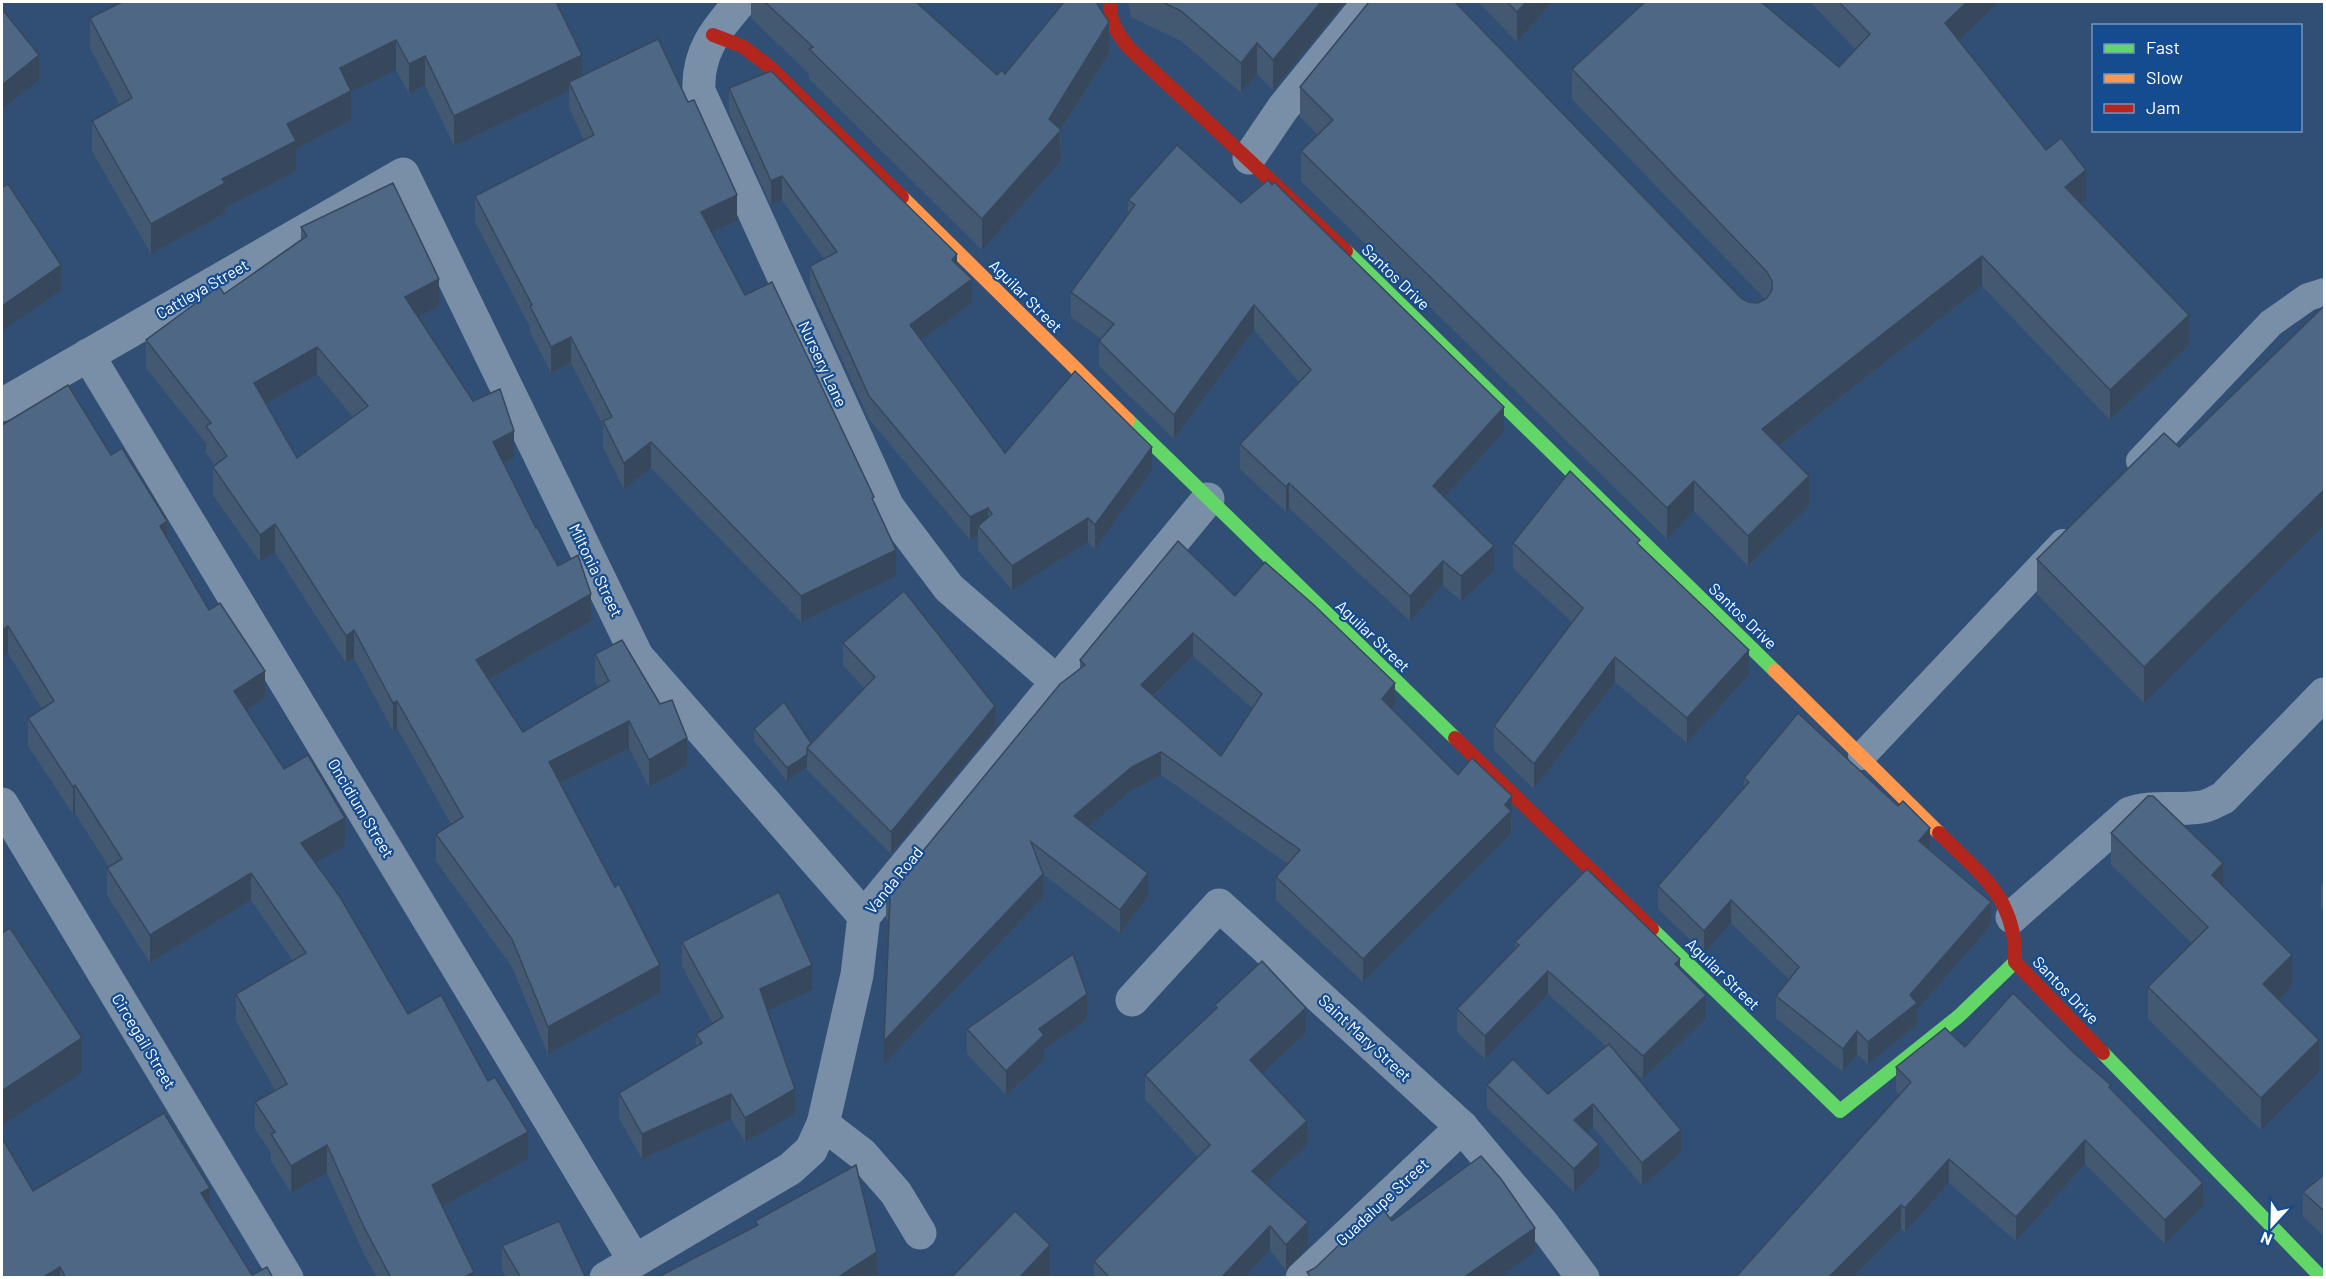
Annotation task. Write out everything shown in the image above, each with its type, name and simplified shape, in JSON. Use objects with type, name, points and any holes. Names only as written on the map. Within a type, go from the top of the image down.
[{"type":"street","name":"Nursery Lane","points":[[740,2],[713,34],[702,58],[698,75],[699,91],[888,507],[949,588],[1057,682]]},
{"type":"street","name":"Santos Drive","points":[[1110,2],[1108,14],[1115,30],[1128,46],[1212,128],[1249,158],[1862,756],[1988,882],[2002,898],[2012,917],[2017,940],[2015,962],[2322,1278]]},
{"type":"street","points":[[1249,158],[1283,108],[1369,2]]},
{"type":"street","name":"Aguilar Street","points":[[713,34],[742,46],[770,67],[1208,499],[1840,1111],[1959,1016],[2015,962]]},
{"type":"street","name":"Cattleya Street","points":[[2,405],[403,174]]},
{"type":"street","name":"Miltonia Street","points":[[403,174],[637,656],[864,916]]},
{"type":"street","name":"Oncidium Street","points":[[88,355],[634,1260]]},
{"type":"street","name":"Vanda Road","points":[[606,1278],[790,1169],[811,1150],[823,1124],[857,975],[864,916],[1208,499]]},
{"type":"street","points":[[2012,917],[2130,813],[2145,808],[2204,807],[2223,798],[2325,694]]},
{"type":"street","name":"Circegail Street","points":[[2,804],[287,1278]]},
{"type":"street","name":"Saint Mary Street","points":[[1132,1000],[1219,905],[1462,1128],[1543,1224],[1583,1278]]},
{"type":"street","points":[[823,1124],[862,1154],[896,1193],[920,1233]]},
{"type":"street","name":"Guadalupe Street","points":[[1302,1278],[1462,1128]]},
{"type":"lane","points":[[2124,479],[2271,323],[2308,297],[2325,292]]},
{"type":"lane","points":[[1862,756],[2083,522]]},
{"type":"building","points":[[122,2],[556,2],[582,55],[454,116],[425,56],[409,64],[396,40],[340,68],[351,91],[287,124],[296,141],[222,179],[225,183],[151,224],[92,121],[132,98],[90,18]]},
{"type":"building","points":[[765,2],[916,2],[997,75],[1002,70],[1005,74],[1064,2],[1096,2],[1109,22],[1049,119],[1061,130],[982,219],[809,49],[813,47]]},
{"type":"building","points":[[1162,2],[1321,2],[1273,60],[1257,43],[1241,63],[1181,11]]},
{"type":"building","points":[[1369,2],[1455,2],[1741,298],[1748,302],[1758,303],[1767,298],[1772,290],[1772,281],[1767,272],[1572,69],[1645,2],[1761,2],[1839,67],[1870,34],[1839,2],[1967,2],[1945,23],[2046,150],[2061,138],[2086,170],[2065,187],[2189,315],[2110,390],[1982,256],[1762,429],[1809,476],[1748,536],[1694,481],[1667,508],[1301,151],[1333,120],[1300,87]]},
{"type":"building","points":[[1507,2],[1526,2],[1517,12]]},
{"type":"building","points":[[2,9],[39,55],[2,85]]},
{"type":"building","points":[[658,39],[688,102],[694,100],[737,195],[701,212],[745,295],[772,282],[874,497],[872,498],[896,550],[801,596],[651,442],[624,463],[603,421],[612,417],[571,337],[551,347],[530,306],[532,305],[475,196],[594,135],[569,82]]},
{"type":"building","points":[[771,71],[957,254],[952,260],[972,279],[910,325],[1005,453],[1075,371],[1152,447],[1095,525],[1088,518],[1012,566],[978,526],[992,514],[988,508],[970,517],[869,396],[810,266],[837,252],[782,176],[771,181],[729,88]]},
{"type":"building","points":[[1177,145],[1241,203],[1268,180],[1272,185],[1274,182],[1504,407],[1433,486],[1494,546],[1461,576],[1443,561],[1410,596],[1289,483],[1286,487],[1240,444],[1311,370],[1254,305],[1174,415],[1099,341],[1114,324],[1071,292],[1135,205],[1128,200]]},
{"type":"building","points":[[393,183],[439,279],[405,297],[473,401],[500,389],[514,431],[493,442],[536,528],[558,566],[578,555],[591,594],[476,660],[523,732],[609,681],[595,654],[622,640],[660,704],[672,700],[687,738],[649,760],[629,721],[549,762],[615,887],[619,884],[660,965],[548,1027],[512,939],[436,834],[463,817],[397,701],[393,703],[354,630],[346,636],[275,524],[260,535],[213,467],[227,456],[206,426],[211,423],[146,340],[219,286],[224,294],[307,236],[301,227]],"holes":[[[317,347],[368,406],[297,458],[254,383]]]},
{"type":"building","points":[[8,184],[61,265],[2,306],[2,188]]},
{"type":"building","points":[[2325,305],[2325,489],[2144,667],[2037,559],[2164,433],[2179,447]]},
{"type":"building","points":[[68,385],[111,455],[122,448],[167,521],[160,526],[209,610],[220,603],[265,671],[234,691],[284,769],[308,755],[345,818],[301,843],[340,897],[408,1014],[441,995],[488,1081],[495,1077],[528,1132],[432,1185],[474,1272],[463,1278],[391,1278],[364,1227],[327,1145],[291,1166],[271,1134],[275,1132],[255,1102],[287,1084],[236,994],[306,953],[251,873],[150,935],[107,868],[122,859],[75,785],[73,787],[28,718],[54,701],[8,626],[2,630],[2,425]]},
{"type":"building","points":[[1570,471],[1640,540],[1637,543],[1749,650],[1687,718],[1615,657],[1534,764],[1494,726],[1583,608],[1513,543]]},
{"type":"building","points":[[1178,541],[1235,596],[1265,562],[1314,605],[1395,683],[1382,699],[1458,775],[1472,758],[1512,796],[1505,805],[1511,811],[1363,959],[1276,877],[1300,850],[1161,752],[1132,767],[1074,816],[1148,873],[1120,910],[1031,842],[1043,874],[884,1041],[890,899],[886,896],[1060,684],[1085,665],[1080,660]],"holes":[[[1193,633],[1262,694],[1221,756],[1141,685]]]},
{"type":"building","points":[[904,591],[995,706],[891,832],[807,748],[875,677],[843,643]]},
{"type":"building","points":[[784,702],[811,743],[807,748],[807,755],[787,768],[754,729]]},
{"type":"building","points":[[1798,713],[1898,806],[1903,801],[1930,828],[1919,841],[1991,902],[1910,995],[1917,1003],[1868,1042],[1857,1031],[1843,1049],[1776,996],[1799,967],[1731,900],[1704,931],[1658,886],[1749,782],[1744,778]]},
{"type":"building","points":[[2148,796],[2153,796],[2223,863],[2212,875],[2292,955],[2263,984],[2319,1040],[2261,1098],[2148,987],[2208,927],[2111,833]]},
{"type":"building","points":[[1587,869],[1680,959],[1675,964],[1706,995],[1643,1056],[1548,971],[1485,1036],[1457,1009],[1519,945],[1515,942]]},
{"type":"building","points":[[779,892],[812,965],[760,989],[795,1089],[745,1118],[731,1094],[642,1134],[619,1093],[702,1043],[696,1034],[723,1017],[682,942]]},
{"type":"building","points":[[10,928],[82,1038],[2,1091],[2,933]]},
{"type":"building","points":[[1073,954],[1087,994],[1039,1029],[1044,1035],[1006,1071],[967,1029]]},
{"type":"building","points":[[1262,961],[1306,1008],[1250,1060],[1307,1121],[1252,1171],[1308,1222],[1286,1245],[1270,1226],[1221,1278],[1110,1278],[1094,1261],[1210,1145],[1145,1075],[1217,1008],[1215,1005]]},
{"type":"building","points":[[2013,993],[2074,1053],[2111,1085],[2109,1087],[2203,1183],[2165,1220],[2085,1140],[2016,1217],[1949,1159],[1905,1208],[1901,1205],[1828,1278],[1735,1278],[1911,1082],[1896,1067],[1945,1028],[1965,1047]]},
{"type":"building","points":[[1609,1044],[1681,1130],[1642,1163],[1593,1104],[1574,1120],[1599,1144],[1574,1169],[1487,1085],[1513,1059],[1548,1094]]},
{"type":"building","points":[[164,1113],[210,1188],[201,1193],[252,1275],[267,1267],[273,1278],[66,1278],[60,1267],[42,1278],[2,1278],[2,1138],[33,1191]]},
{"type":"building","points":[[1481,1156],[1501,1179],[1535,1228],[1463,1278],[1311,1278],[1307,1272],[1315,1268],[1367,1218],[1382,1208],[1392,1221]]},
{"type":"building","points":[[856,1165],[877,1252],[837,1278],[656,1278],[758,1225],[755,1221]]},
{"type":"building","points":[[2325,1174],[2325,1212],[2303,1192]]},
{"type":"building","points":[[1015,1211],[1050,1245],[1019,1278],[951,1278]]},
{"type":"building","points":[[559,1221],[586,1278],[521,1278],[502,1246]]},
{"type":"traffic: fast","points":[[1346,251],[1775,671]]},
{"type":"traffic: fast","points":[[1128,420],[1455,738]]},
{"type":"traffic: fast","points":[[1652,929],[1840,1111],[1959,1016],[2015,962]]},
{"type":"traffic: fast","points":[[2103,1053],[2322,1278]]},
{"type":"traffic: slow","points":[[902,197],[1128,420]]},
{"type":"traffic: slow","points":[[1775,671],[1939,833]]},
{"type":"traffic: jam","points":[[1110,2],[1115,27],[1130,49],[1346,251]]},
{"type":"traffic: jam","points":[[713,35],[742,46],[770,67],[902,197]]},
{"type":"traffic: jam","points":[[1455,738],[1652,929]]},
{"type":"traffic: jam","points":[[1939,833],[1982,875],[2003,904],[2014,940],[2015,962],[2103,1053]]}]
